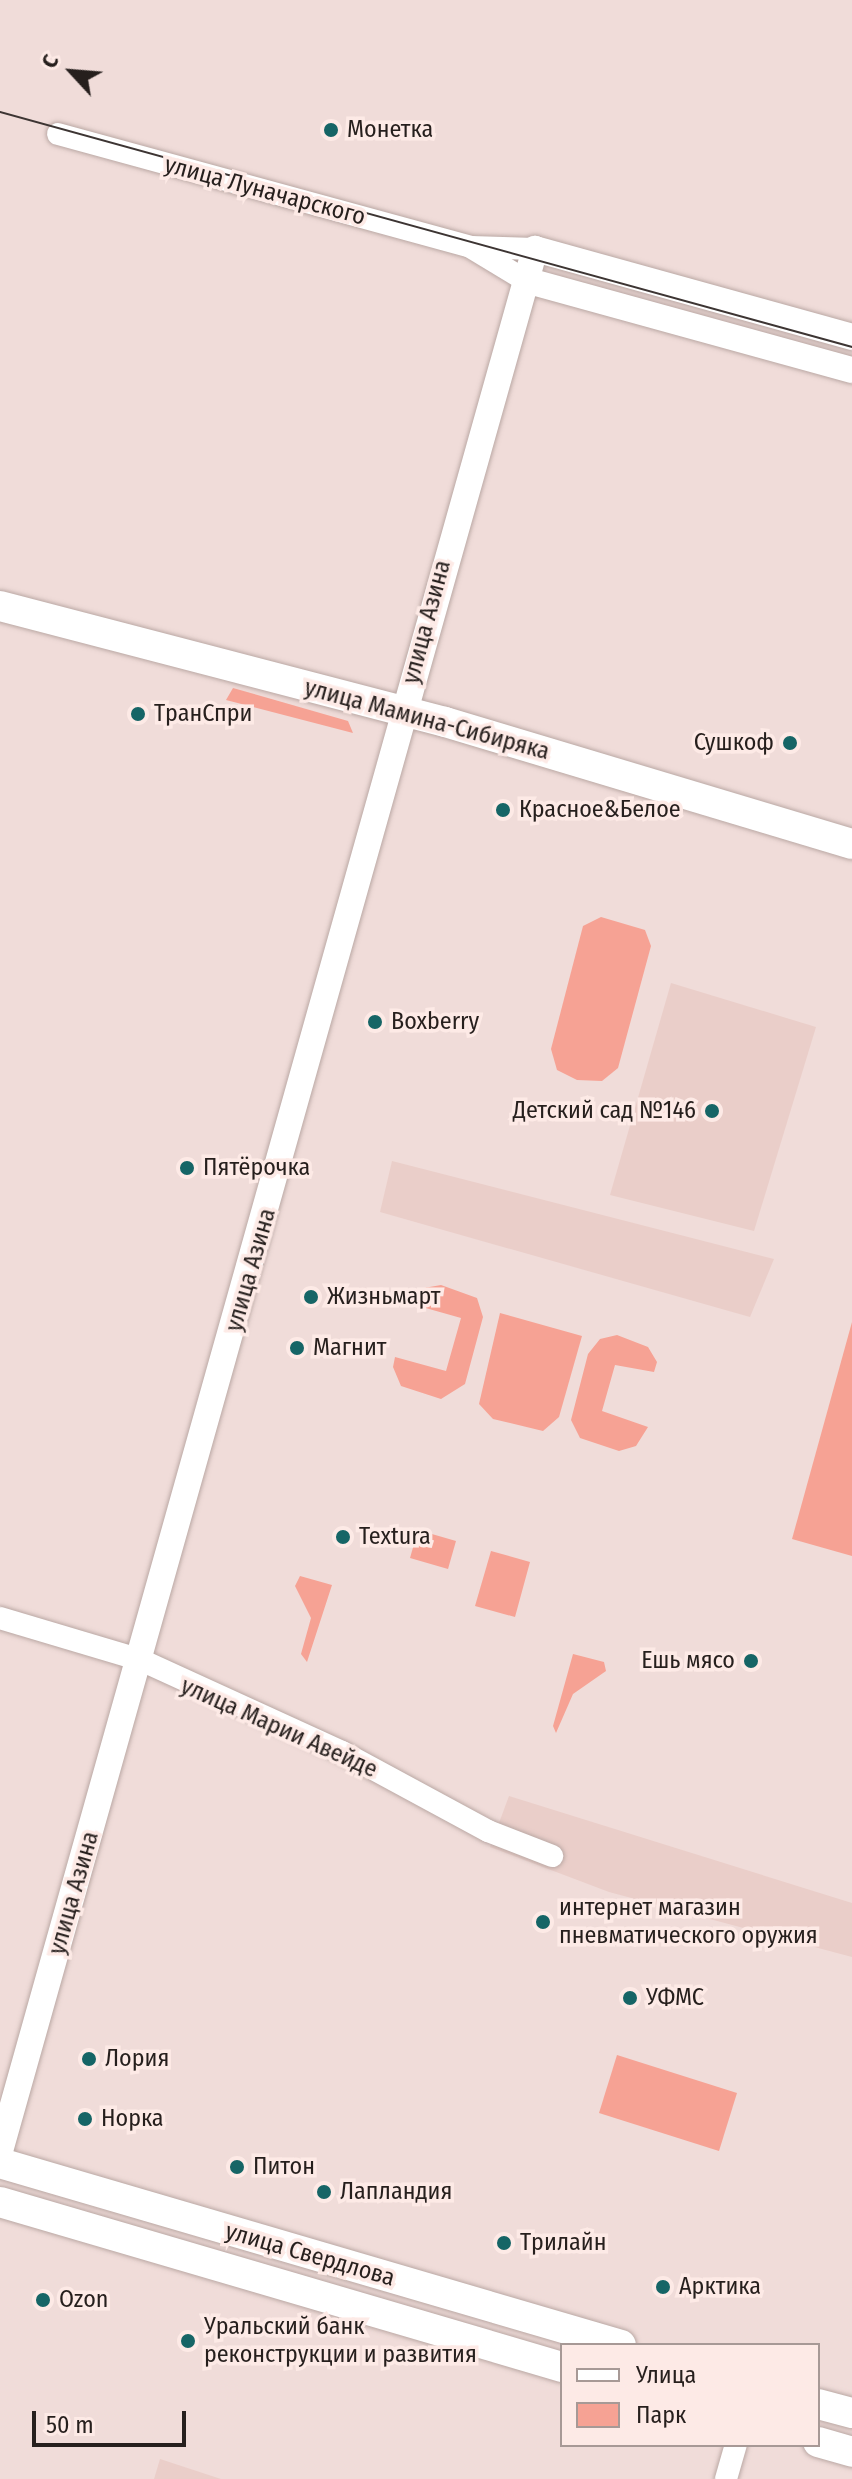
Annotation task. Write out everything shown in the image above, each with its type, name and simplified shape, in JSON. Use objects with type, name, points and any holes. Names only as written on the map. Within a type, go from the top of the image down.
[{"type":"main road","name":"улица Мамина-Сибиряка","points":[[0,606],[405,712],[852,844]]},
{"type":"main road","name":"улица Свердлова","points":[[0,2163],[614,2343]]},
{"type":"main road","name":"улица Свердлова","points":[[0,2202],[560,2366]]},
{"type":"main road","points":[[820,2405],[852,2413]]},
{"type":"main road","points":[[820,2443],[852,2452]]},
{"type":"street","name":"улица Луначарского","points":[[58,134],[471,247],[535,249],[852,337]]},
{"type":"street","name":"улица Луначарского","points":[[471,247],[525,280],[852,370]]},
{"type":"street","name":"улица Азина","points":[[0,2151],[141,1660],[535,249]]},
{"type":"street","name":"улица Марии Авейде","points":[[0,1618],[141,1660],[171,1679],[342,1752],[488,1831],[552,1856]]},
{"type":"street","points":[[726,2479],[735,2447]]},
{"type":"shaded area","name":"Детский сад №146","points":[[671,983],[816,1027],[754,1231],[610,1195]]},
{"type":"shaded area","points":[[392,1161],[774,1259],[750,1317],[380,1212]]},
{"type":"shaded area","points":[[509,1796],[852,1903],[852,1957],[609,1892],[490,1847]]},
{"type":"shaded area","points":[[160,2459],[221,2479],[154,2479]]},
{"type":"green space","points":[[233,688],[348,721],[353,733],[226,700]]},
{"type":"green space","points":[[601,917],[645,930],[651,946],[618,1068],[602,1081],[577,1080],[557,1070],[551,1049],[583,926]]},
{"type":"green space","points":[[441,1285],[477,1298],[483,1317],[465,1384],[441,1399],[401,1386],[393,1367],[395,1357],[446,1371],[461,1318],[415,1305],[424,1288]]},
{"type":"green space","points":[[500,1313],[582,1336],[559,1417],[543,1431],[493,1419],[479,1404]]},
{"type":"green space","points":[[852,1322],[852,1556],[792,1539]]},
{"type":"green space","points":[[617,1335],[648,1347],[657,1362],[654,1372],[615,1365],[602,1411],[648,1427],[636,1446],[619,1451],[580,1438],[571,1420],[588,1354],[600,1339]]},
{"type":"green space","points":[[418,1530],[456,1541],[448,1569],[410,1558]]},
{"type":"green space","points":[[491,1551],[530,1562],[515,1617],[475,1606]]},
{"type":"green space","points":[[300,1576],[332,1585],[307,1662],[301,1654],[311,1618],[295,1586]]},
{"type":"green space","points":[[573,1654],[604,1662],[606,1671],[573,1694],[556,1733],[553,1726]]},
{"type":"green space","points":[[617,2055],[737,2093],[719,2151],[599,2113]]},
{"type":"tram line","points":[[0,112],[852,347]]},
{"type":"place","name":"Монетка","points":[[331,130]]},
{"type":"place","name":"ТранСпри","points":[[138,714]]},
{"type":"place","name":"Сушкоф","points":[[790,743]]},
{"type":"place","name":"Красное&Белое","points":[[503,810]]},
{"type":"place","name":"Boxberry","points":[[375,1022]]},
{"type":"place","name":"Детский сад №146","points":[[712,1111]]},
{"type":"place","name":"Пятёрочка","points":[[187,1168]]},
{"type":"place","name":"Жизньмарт","points":[[311,1297]]},
{"type":"place","name":"Магнит","points":[[297,1348]]},
{"type":"place","name":"Textura","points":[[343,1537]]},
{"type":"place","name":"Ешь мясо","points":[[751,1661]]},
{"type":"place","name":"интернет магазин пневматического оружия","points":[[543,1922]]},
{"type":"place","name":"УФМС","points":[[630,1998]]},
{"type":"place","name":"Лория","points":[[89,2059]]},
{"type":"place","name":"Норка","points":[[85,2119]]},
{"type":"place","name":"Питон","points":[[237,2167]]},
{"type":"place","name":"Лапландия","points":[[324,2192]]},
{"type":"place","name":"Трилайн","points":[[504,2243]]},
{"type":"place","name":"Арктика","points":[[663,2287]]},
{"type":"place","name":"Ozon","points":[[43,2300]]},
{"type":"place","name":"Уральский банк реконструкции и развития","points":[[188,2341]]}]
